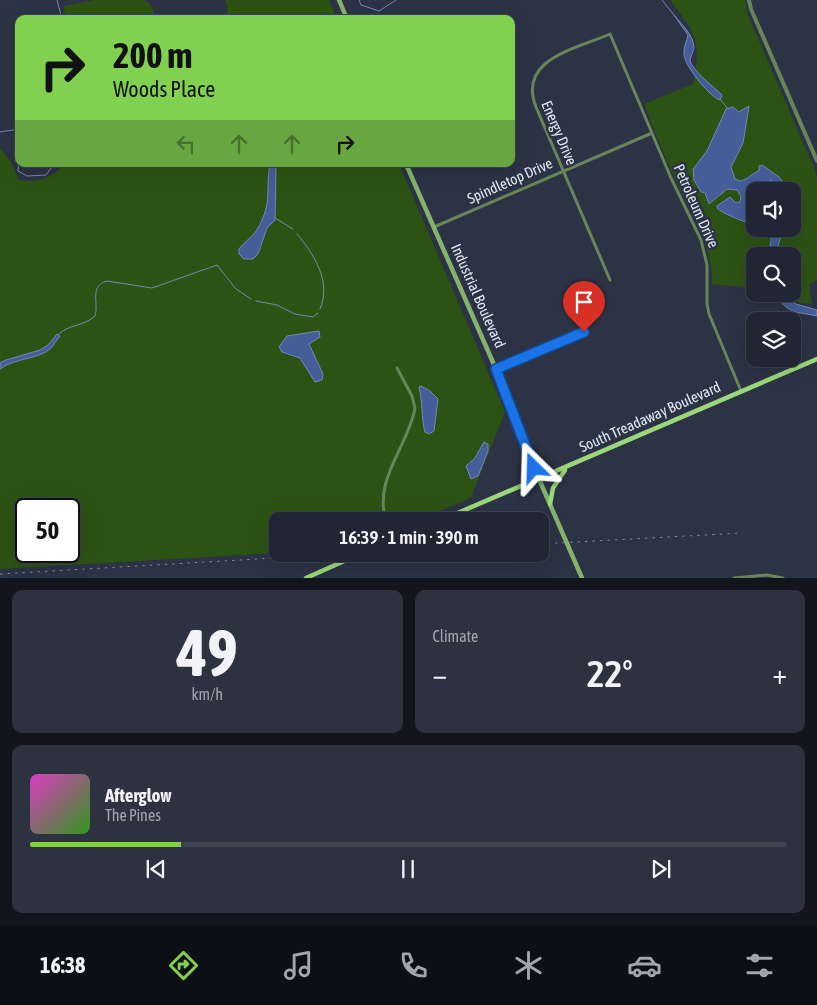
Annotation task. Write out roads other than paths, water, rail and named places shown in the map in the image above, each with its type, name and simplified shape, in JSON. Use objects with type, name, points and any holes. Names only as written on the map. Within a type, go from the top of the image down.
[{"type":"main road","points":[[339,0],[345,15]]},
{"type":"main road","name":"Industrial Boulevard","points":[[407,167],[496,369],[539,479],[582,577]]},
{"type":"main road","name":"South Treadaway Boulevard","points":[[460,512],[817,359]]},
{"type":"main road","points":[[550,504],[553,488],[559,476],[567,467]]},
{"type":"main road","points":[[306,578],[342,562]]},
{"type":"street","points":[[750,0],[751,9],[817,161]]},
{"type":"street","name":"Petroleum Drive","points":[[610,34],[706,254],[709,314],[741,391]]},
{"type":"street","name":"Energy Drive","points":[[610,34],[540,66],[533,78],[531,96],[610,280]]},
{"type":"street","name":"Spindletop Drive","points":[[434,227],[652,133]]},
{"type":"street","points":[[496,369],[584,332]]},
{"type":"street","points":[[384,512],[383,505],[386,479],[415,408],[412,396],[396,368]]},
{"type":"street","points":[[734,578],[767,575],[783,578]]},
{"type":"water","points":[[674,15],[686,29],[693,42],[694,49],[690,58],[692,65],[722,95],[720,100],[704,87],[692,72],[684,52],[688,35]]},
{"type":"water","points":[[749,106],[743,143],[731,167],[735,179],[740,181],[745,179],[759,171],[759,166],[762,165],[779,177],[783,182],[770,180],[771,182],[746,182],[746,222],[728,215],[717,208],[717,206],[730,197],[736,203],[740,202],[741,196],[737,190],[727,189],[709,204],[705,193],[701,192],[694,180],[693,169],[707,151],[726,109],[733,107],[739,112]]},
{"type":"water","points":[[270,167],[276,167],[275,220],[267,228],[258,254],[253,259],[244,259],[239,254],[239,249],[256,231],[263,219],[268,196]]},
{"type":"water","points":[[772,237],[781,237],[778,247],[770,247]]},
{"type":"water","points":[[781,302],[794,302],[817,310],[817,316],[793,311]]},
{"type":"water","points":[[319,331],[320,337],[309,344],[323,374],[322,380],[315,382],[300,358],[282,352],[279,347],[287,336]]},
{"type":"water","points":[[57,334],[60,336],[47,352],[6,365],[0,369],[0,363],[40,350],[48,345]]},
{"type":"water","points":[[421,386],[438,399],[434,431],[429,434],[425,432],[424,426],[419,387]]},
{"type":"water","points":[[484,442],[488,444],[488,451],[478,476],[471,479],[466,466],[475,458]]},
{"type":"waterway","points":[[57,0],[61,15]]},
{"type":"waterway","points":[[359,0],[361,5],[379,11],[396,0]]},
{"type":"waterway","points":[[662,0],[674,15]]},
{"type":"waterway","points":[[720,99],[728,109]]},
{"type":"waterway","points":[[0,132],[15,130]]},
{"type":"waterway","points":[[18,167],[18,171],[27,176],[46,175],[52,167]]},
{"type":"waterway","points":[[275,218],[293,229]]},
{"type":"waterway","points":[[297,234],[315,259],[319,269],[324,289],[320,309]]},
{"type":"waterway","points":[[59,334],[67,328],[87,322],[95,316],[96,291],[101,283],[107,281],[152,288],[217,265],[236,289],[251,299]]},
{"type":"waterway","points":[[256,301],[277,305],[295,314],[313,317],[318,313]]},
{"type":"railway","points":[[549,544],[741,533]]},
{"type":"railway","points":[[0,574],[269,558]]}]
